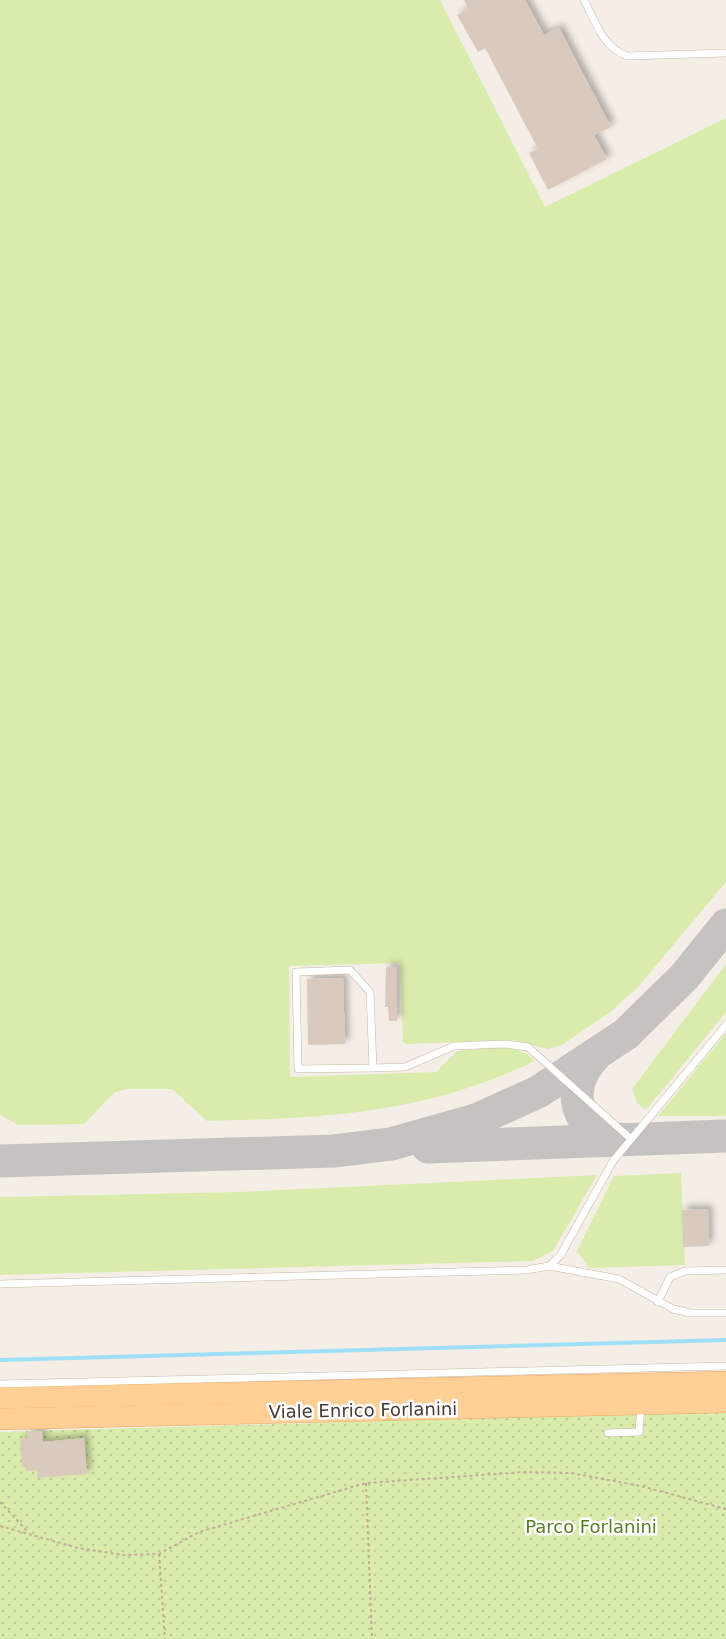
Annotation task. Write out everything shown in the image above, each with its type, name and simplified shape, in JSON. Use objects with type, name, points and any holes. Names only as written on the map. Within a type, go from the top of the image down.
[{"type":"main road","name":"Viale Enrico Forlanini","points":[[0,1398],[726,1382]]},
{"type":"main road","name":"Viale Enrico Forlanini","points":[[0,1419],[726,1402]]},
{"type":"lane","points":[[584,0],[608,46],[617,53],[628,56],[726,53]]},
{"type":"lane","points":[[373,1068],[370,992],[350,970],[296,972],[298,1069],[373,1068],[405,1067],[454,1046],[505,1044],[528,1047],[631,1139]]},
{"type":"lane","points":[[549,1266],[571,1240],[613,1161],[726,1025]]},
{"type":"lane","points":[[0,1284],[526,1270],[549,1266],[619,1279],[658,1302],[690,1313],[726,1313]]},
{"type":"lane","points":[[658,1302],[670,1277],[685,1271],[726,1270]]},
{"type":"lane","points":[[0,1384],[726,1366]]},
{"type":"lane","points":[[608,1433],[639,1432],[641,1404]]},
{"type":"path","points":[[0,1526],[78,1548],[124,1555],[159,1554],[199,1532],[366,1483],[525,1472],[571,1473],[641,1486],[726,1509]]},
{"type":"path","points":[[366,1483],[372,1639]]},
{"type":"path","points":[[0,1502],[30,1534]]},
{"type":"path","points":[[159,1554],[165,1639]]},
{"type":"green space","points":[[0,0],[440,0],[545,207],[726,118],[726,882],[638,987],[609,1013],[562,1045],[548,1049],[512,1040],[408,1044],[403,1042],[400,963],[289,966],[290,1077],[436,1072],[457,1051],[488,1048],[520,1051],[535,1061],[494,1079],[454,1092],[374,1110],[334,1115],[207,1121],[172,1089],[127,1089],[115,1092],[84,1124],[18,1125],[0,1115]]},
{"type":"green space","points":[[726,964],[726,1012],[646,1110],[637,1103],[632,1089]]},
{"type":"green space","points":[[726,1033],[726,1116],[658,1116]]},
{"type":"green space","points":[[681,1173],[685,1265],[589,1268],[577,1251],[614,1176]]},
{"type":"green space","points":[[597,1175],[553,1251],[533,1261],[0,1275],[0,1197],[239,1192]]},
{"type":"green space","name":"Parco Forlanini","points":[[726,1411],[726,1639],[0,1639],[0,1432]]},
{"type":"building","points":[[464,0],[525,0],[544,35],[559,28],[611,127],[594,135],[607,159],[548,190],[529,153],[538,149],[485,48],[478,52],[457,15],[468,9]]},
{"type":"building","points":[[386,967],[397,967],[397,1021],[389,1021],[388,1007],[385,1007]]},
{"type":"building","points":[[343,978],[345,1044],[308,1045],[307,979]]},
{"type":"building","points":[[708,1209],[709,1246],[683,1247],[682,1210]]},
{"type":"building","points":[[42,1431],[43,1442],[84,1438],[87,1474],[37,1478],[37,1470],[26,1471],[26,1467],[22,1467],[20,1439],[28,1438],[27,1432]]},
{"type":"waterway","points":[[0,1360],[726,1340]]},
{"type":"taxiway","points":[[0,1161],[334,1151],[391,1144],[476,1120],[538,1092],[626,1034],[685,976],[726,925]]},
{"type":"taxiway","points":[[594,1057],[579,1082],[577,1095],[579,1107],[592,1128],[604,1135],[619,1139]]},
{"type":"taxiway","points":[[428,1147],[726,1136]]}]
